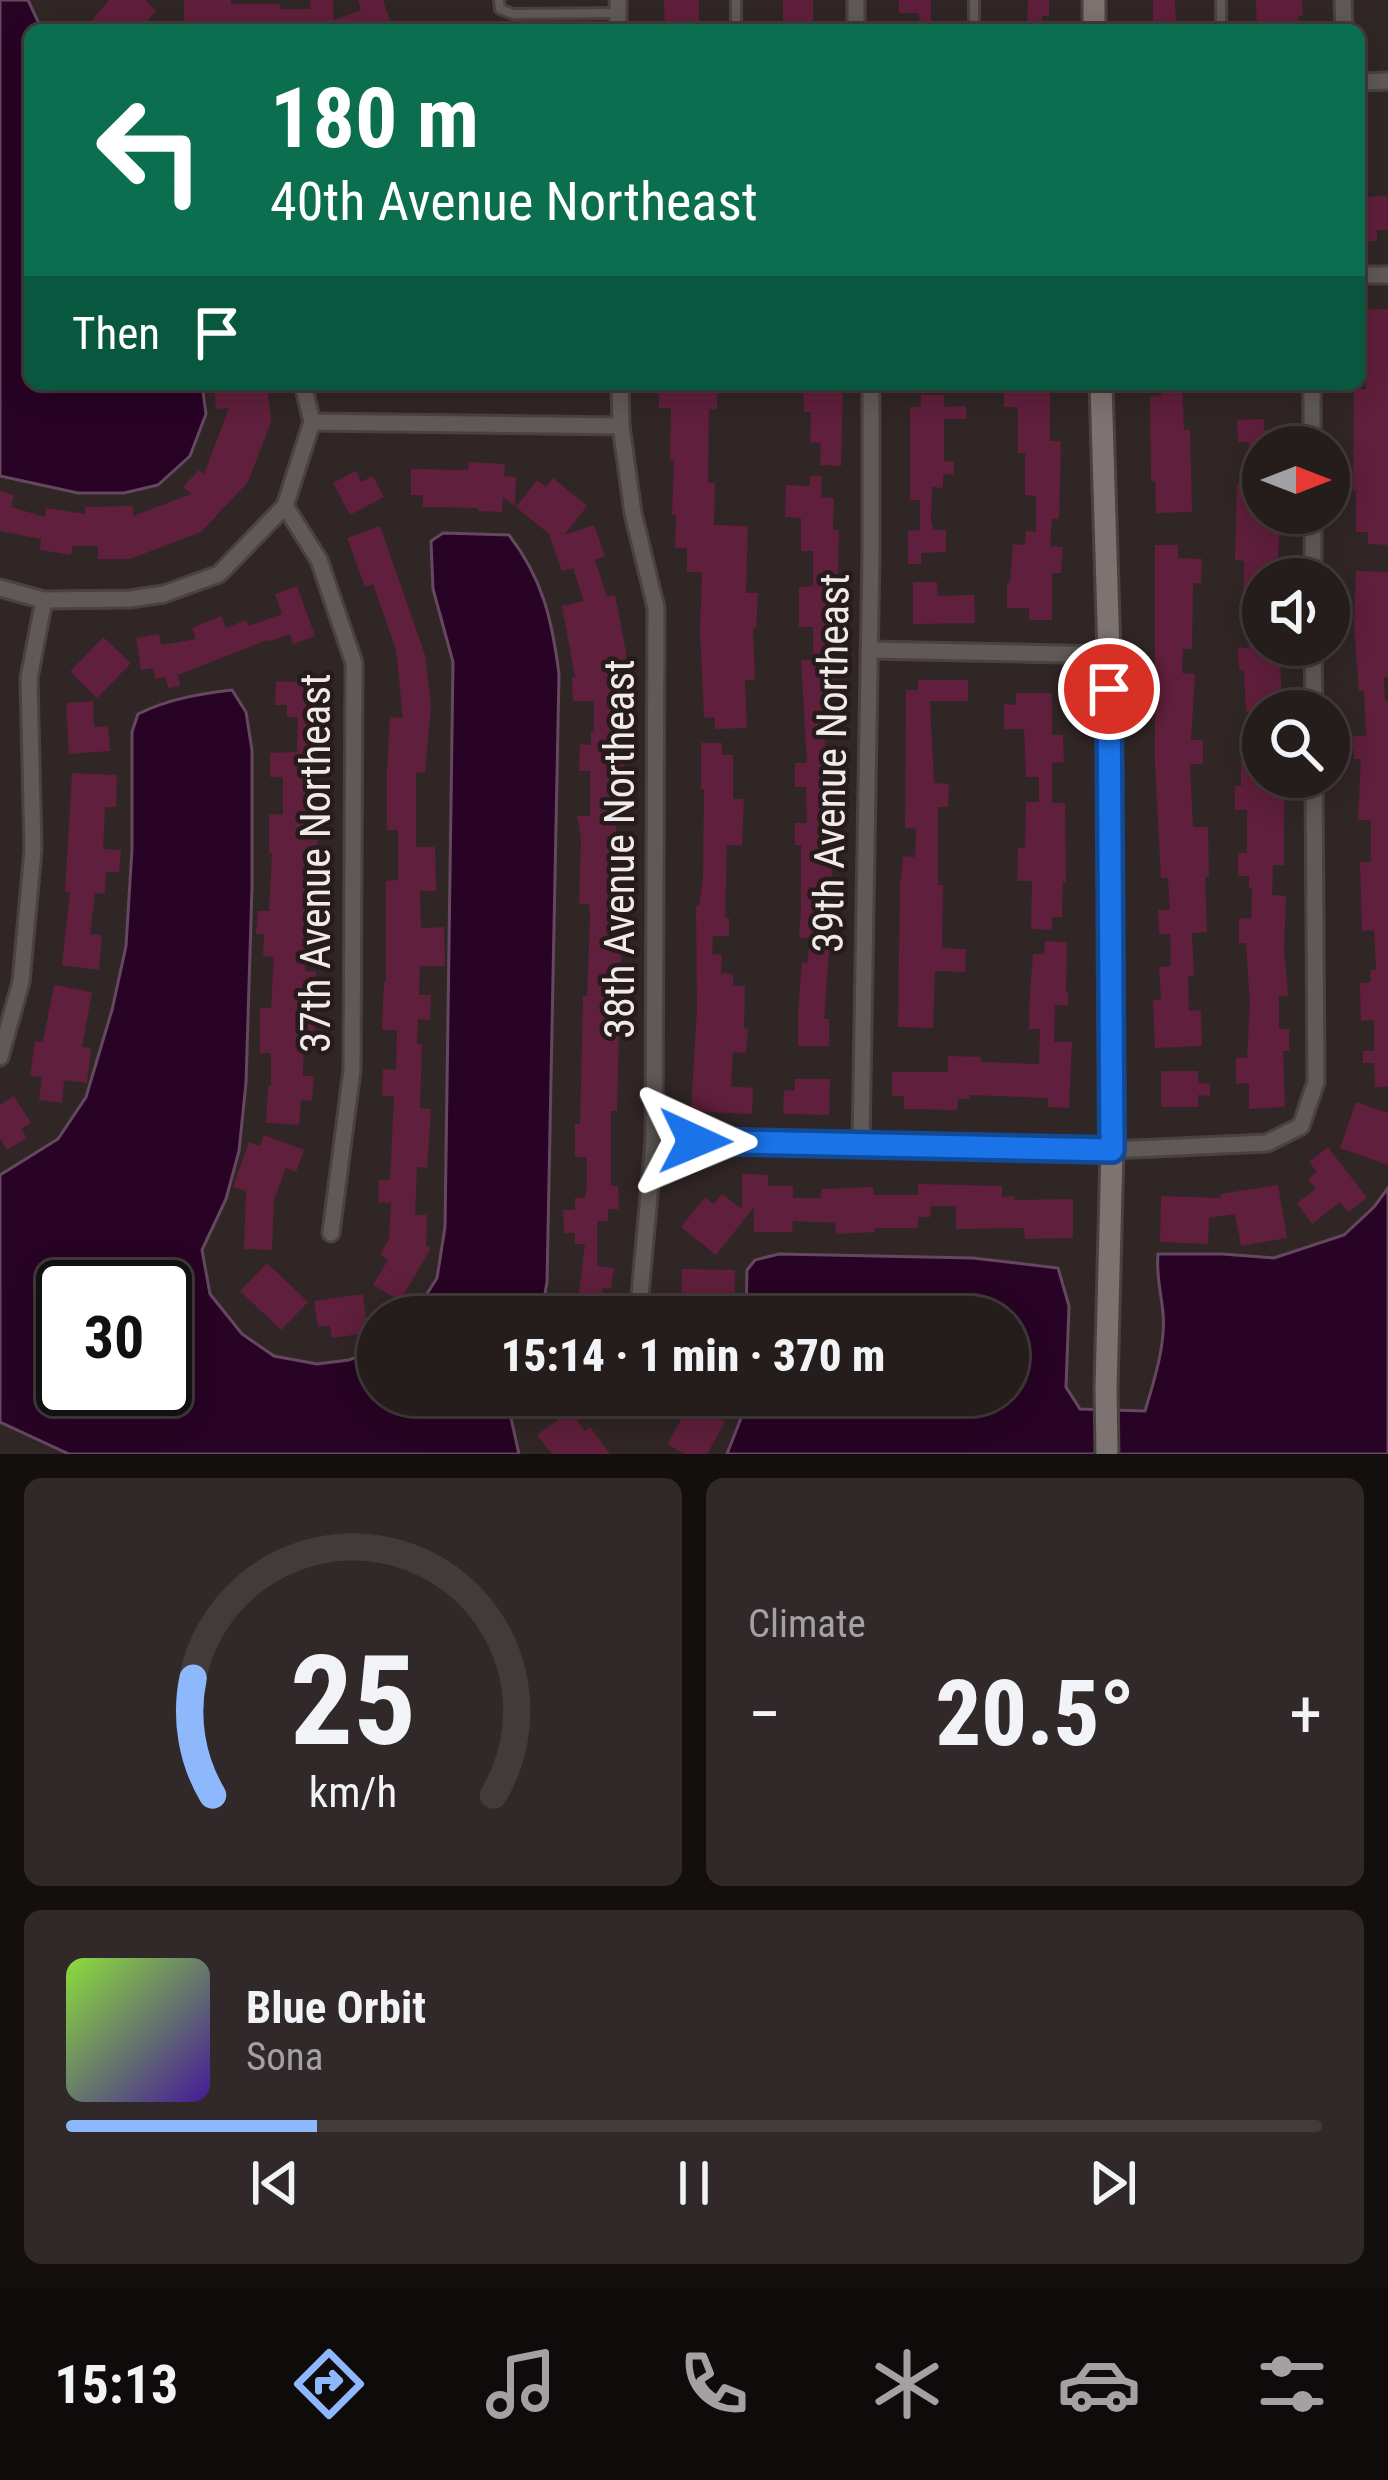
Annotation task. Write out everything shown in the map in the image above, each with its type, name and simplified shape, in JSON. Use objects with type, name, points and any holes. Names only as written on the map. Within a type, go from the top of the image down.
[{"type":"street","points":[[0,588],[44,600],[130,599],[164,594],[219,574],[286,506],[312,422],[305,390]]},
{"type":"street","name":"38th Avenue Northeast","points":[[620,390],[633,513],[656,608],[654,1140],[640,1296]]},
{"type":"street","name":"39th Avenue Northeast","points":[[860,1143],[871,390]]},
{"type":"street","points":[[1101,390],[1109,655],[1112,1150],[1107,1454]]},
{"type":"street","points":[[1312,390],[1312,426]]},
{"type":"street","points":[[312,422],[621,426]]},
{"type":"street","name":"37th Avenue Northeast","points":[[286,506],[319,560],[354,663],[352,1070],[331,1233]]},
{"type":"street","points":[[0,1057],[21,982],[33,850],[28,678],[44,600]]},
{"type":"street","points":[[869,650],[1109,655]]},
{"type":"street","points":[[654,1140],[1112,1150],[1267,1143],[1301,1126],[1316,1082],[1314,798]]},
{"type":"lane","points":[[499,0],[500,9],[513,14],[618,14]]},
{"type":"shaded area","points":[[0,0],[28,0],[39,24],[24,24],[24,390],[203,390],[206,414],[190,456],[158,485],[124,493],[78,493],[0,476]]},
{"type":"shaded area","points":[[443,533],[509,535],[544,601],[559,674],[545,1296],[425,1296],[437,1278],[445,1227],[453,662],[433,589],[431,541]]},
{"type":"shaded area","points":[[232,690],[246,712],[252,750],[246,1083],[239,1151],[226,1199],[202,1250],[210,1294],[242,1334],[274,1356],[317,1364],[357,1357],[357,1416],[511,1416],[519,1454],[69,1454],[0,1422],[0,1175],[58,1139],[86,1097],[126,946],[132,732],[138,714],[172,701]]},
{"type":"shaded area","points":[[1388,1188],[1388,1454],[727,1454],[742,1416],[1029,1416],[1029,1296],[746,1296],[747,1270],[755,1260],[779,1254],[973,1258],[1058,1268],[1069,1306],[1066,1387],[1080,1409],[1145,1411],[1163,1337],[1158,1254],[1274,1258],[1344,1235]]},
{"type":"building","points":[[109,0],[145,0],[156,10],[145,24],[89,24]]},
{"type":"building","points":[[184,0],[311,9],[310,0],[333,0],[334,20],[361,10],[358,0],[383,0],[391,24],[184,24]]},
{"type":"building","points":[[664,0],[699,0],[699,24],[665,24]]},
{"type":"building","points":[[783,0],[813,0],[813,24],[783,22]]},
{"type":"building","points":[[899,0],[931,0],[931,24],[920,24],[919,13],[899,13]]},
{"type":"building","points":[[1028,0],[1049,0],[1049,16],[1042,16],[1042,24],[1027,24]]},
{"type":"building","points":[[1153,0],[1175,0],[1176,24],[1153,24]]},
{"type":"building","points":[[1256,0],[1302,0],[1299,24],[1257,24]]},
{"type":"building","points":[[1387,196],[1388,230],[1377,230],[1377,241],[1365,242],[1365,197]]},
{"type":"building","points":[[1388,309],[1388,545],[1368,544],[1368,532],[1356,532],[1354,390],[1366,389],[1365,310]]},
{"type":"building","points":[[214,390],[268,390],[271,422],[248,482],[201,532],[130,559],[98,559],[98,546],[73,546],[71,555],[40,550],[41,539],[0,531],[0,491],[14,495],[11,507],[45,517],[46,508],[85,514],[85,507],[133,506],[133,516],[191,494],[183,487],[199,470],[204,474],[229,408],[216,409]]},
{"type":"building","points":[[659,390],[717,390],[717,409],[709,409],[708,483],[715,483],[714,525],[748,526],[746,593],[758,593],[753,628],[755,680],[745,680],[747,728],[715,729],[715,717],[704,718],[702,572],[687,572],[687,548],[675,548],[671,408],[659,408]]},
{"type":"building","points":[[803,390],[843,390],[841,466],[820,465],[821,443],[810,442],[811,412],[804,412]]},
{"type":"building","points":[[1004,390],[1050,390],[1050,441],[1061,441],[1059,519],[1052,519],[1050,546],[1063,547],[1061,573],[1052,573],[1052,620],[1029,620],[1029,608],[1007,608],[1013,544],[1025,545],[1026,531],[1036,532],[1036,496],[1025,495],[1025,453],[1018,453],[1018,407],[1004,407]]},
{"type":"building","points":[[1161,390],[1182,390],[1184,430],[1190,430],[1192,512],[1156,513],[1150,397],[1161,396]]},
{"type":"building","points":[[921,395],[944,395],[944,407],[966,406],[966,419],[944,419],[944,461],[954,462],[954,475],[943,474],[943,488],[932,487],[933,530],[946,530],[946,552],[921,553],[921,564],[908,564],[908,531],[920,530],[920,500],[910,500],[910,407],[921,407]]},
{"type":"building","points":[[1264,419],[1264,426],[1242,426],[1242,442],[1238,442],[1237,420]]},
{"type":"building","points":[[469,462],[505,464],[504,476],[516,477],[515,506],[503,497],[502,512],[423,507],[423,495],[411,495],[411,469],[468,470]]},
{"type":"building","points":[[356,471],[361,482],[373,476],[384,497],[350,515],[333,483]]},
{"type":"building","points":[[810,476],[822,476],[821,497],[834,498],[833,530],[839,530],[834,715],[824,715],[833,787],[831,811],[819,812],[819,855],[832,855],[824,1019],[829,1019],[829,1046],[798,1046],[802,962],[808,963],[809,938],[799,938],[801,845],[795,845],[795,823],[807,823],[806,787],[795,787],[795,763],[807,763],[801,660],[813,660],[813,627],[799,627],[799,587],[813,586],[813,551],[801,551],[801,518],[785,517],[786,485],[810,486]]},
{"type":"building","points":[[553,478],[587,506],[564,535],[594,525],[605,556],[595,560],[607,597],[615,595],[626,652],[626,713],[616,713],[613,726],[613,758],[624,758],[624,785],[613,785],[617,847],[613,847],[613,871],[623,872],[617,1111],[611,1111],[611,1186],[618,1186],[619,1209],[608,1209],[608,1221],[597,1221],[597,1266],[614,1268],[611,1289],[603,1288],[602,1296],[579,1296],[585,1244],[575,1244],[575,1233],[564,1233],[563,1210],[575,1210],[575,1198],[585,1198],[587,1186],[587,1157],[575,1157],[590,916],[589,904],[579,904],[577,816],[590,816],[590,771],[579,771],[580,744],[591,745],[594,732],[594,701],[573,701],[575,677],[562,606],[584,601],[573,568],[562,571],[549,534],[516,507],[537,480],[546,487]]},
{"type":"building","points":[[1237,484],[1242,484],[1242,534],[1279,534],[1278,558],[1235,560]]},
{"type":"building","points":[[380,526],[425,655],[431,705],[425,773],[416,772],[416,847],[435,847],[436,891],[420,891],[421,928],[444,927],[445,966],[420,966],[419,995],[431,995],[430,1020],[418,1019],[420,1108],[431,1109],[427,1168],[417,1167],[415,1215],[427,1215],[426,1246],[431,1248],[403,1296],[392,1296],[373,1285],[388,1260],[380,1255],[389,1239],[391,1203],[378,1202],[379,1180],[390,1180],[394,1096],[382,1096],[383,1069],[396,1070],[397,1030],[382,1030],[386,881],[398,880],[398,830],[387,830],[387,770],[390,717],[403,718],[396,650],[373,584],[365,587],[347,538]]},
{"type":"building","points":[[1155,545],[1178,545],[1178,558],[1202,559],[1201,583],[1193,583],[1192,649],[1183,649],[1182,673],[1195,674],[1191,740],[1203,740],[1203,764],[1190,764],[1193,827],[1208,827],[1207,932],[1192,933],[1194,976],[1188,976],[1189,1011],[1201,1010],[1202,1046],[1155,1048],[1153,1000],[1161,1000],[1159,967],[1171,966],[1170,934],[1159,934],[1158,910],[1170,910],[1168,878],[1161,878],[1155,764]]},
{"type":"building","points":[[1356,571],[1388,572],[1388,677],[1384,677],[1388,701],[1388,1087],[1375,1087],[1374,1063],[1363,1063],[1363,1051],[1374,1051],[1374,1020],[1361,1021],[1360,983],[1371,982],[1370,970],[1376,970],[1374,930],[1362,931],[1360,862],[1371,862],[1371,820],[1358,820],[1361,759],[1354,759],[1353,736],[1366,736],[1354,623]]},
{"type":"building","points":[[913,582],[937,582],[938,596],[974,595],[975,623],[913,624]]},
{"type":"building","points":[[297,586],[315,636],[293,644],[290,634],[267,640],[178,675],[180,686],[168,688],[166,677],[155,679],[153,668],[141,670],[136,638],[159,634],[161,645],[196,639],[192,628],[221,616],[226,628],[246,620],[249,626],[282,614],[275,594]]},
{"type":"building","points":[[103,637],[131,663],[97,698],[70,672]]},
{"type":"building","points":[[1238,648],[1242,648],[1242,666],[1281,666],[1281,690],[1245,690]]},
{"type":"building","points":[[918,680],[968,680],[968,701],[930,701],[934,783],[949,784],[948,807],[938,807],[942,948],[966,949],[965,972],[935,971],[933,1028],[898,1027],[900,885],[903,856],[915,857],[916,829],[905,828],[906,690],[918,690]]},
{"type":"building","points":[[276,681],[323,683],[320,776],[308,776],[308,815],[318,815],[317,854],[305,854],[304,878],[318,879],[317,913],[305,913],[304,946],[305,971],[316,972],[315,1031],[304,1031],[303,1076],[314,1076],[312,1101],[301,1100],[299,1125],[266,1123],[271,1053],[260,1053],[260,1008],[271,1008],[274,957],[263,956],[264,934],[256,934],[258,911],[269,911],[269,814],[283,815],[283,777],[270,777],[270,753],[297,752],[298,717],[287,717],[287,705],[275,705]]},
{"type":"building","points":[[1016,693],[1052,693],[1052,735],[1063,735],[1064,762],[1052,763],[1052,803],[1065,803],[1066,882],[1062,917],[1052,917],[1052,930],[1031,929],[1032,881],[1017,881],[1018,848],[1025,848],[1026,802],[1039,802],[1039,777],[1026,777],[1024,729],[1004,729],[1004,704],[1016,705]]},
{"type":"building","points":[[93,701],[94,727],[108,726],[110,751],[69,754],[66,703]]},
{"type":"building","points":[[701,743],[722,743],[722,755],[733,755],[733,799],[744,799],[742,846],[727,845],[725,918],[729,918],[729,936],[713,936],[712,954],[722,955],[721,973],[733,974],[733,986],[745,986],[746,1053],[733,1052],[731,1086],[753,1088],[752,1114],[691,1111],[696,906],[703,878]]},
{"type":"building","points":[[1242,756],[1242,798],[1284,798],[1284,865],[1273,865],[1272,895],[1286,896],[1288,996],[1279,996],[1279,1029],[1289,1029],[1289,1051],[1283,1051],[1285,1107],[1249,1109],[1249,1083],[1236,1084],[1236,1058],[1247,1058],[1250,1005],[1246,943],[1239,943],[1239,918],[1251,919],[1252,888],[1249,876],[1238,876],[1238,853],[1247,853],[1247,810],[1235,810],[1235,786],[1241,786]]},
{"type":"building","points":[[72,773],[117,775],[116,807],[105,807],[103,849],[121,850],[119,872],[106,872],[105,894],[95,893],[90,934],[102,935],[99,970],[62,965],[70,892],[65,892]]},
{"type":"building","points":[[1045,941],[1067,942],[1068,1005],[1055,1005],[1054,1042],[1072,1042],[1069,1108],[1048,1107],[1048,1098],[969,1095],[969,1099],[958,1099],[957,1110],[904,1109],[904,1096],[892,1096],[892,1072],[948,1072],[948,1056],[1039,1064],[1040,1029],[1029,1029],[1030,992],[1033,954],[1044,954]]},
{"type":"building","points":[[54,985],[92,992],[82,1047],[91,1048],[87,1083],[64,1080],[62,1103],[39,1100],[42,1077],[30,1076],[35,1041],[43,1042]]},
{"type":"building","points":[[1161,1071],[1198,1071],[1198,1083],[1210,1084],[1210,1096],[1198,1095],[1198,1107],[1161,1107]]},
{"type":"building","points":[[795,1079],[830,1079],[829,1115],[783,1114],[784,1090],[795,1091]]},
{"type":"building","points":[[14,1096],[31,1123],[21,1129],[27,1138],[7,1150],[0,1138],[0,1105]]},
{"type":"building","points":[[1356,1102],[1388,1113],[1388,1165],[1340,1148]]},
{"type":"building","points":[[264,1135],[304,1150],[296,1172],[286,1168],[274,1200],[272,1250],[244,1249],[246,1191],[233,1187],[249,1142],[260,1146]]},
{"type":"building","points":[[1328,1147],[1367,1198],[1348,1212],[1340,1202],[1312,1224],[1297,1203],[1316,1189],[1308,1179],[1317,1172],[1309,1162]]},
{"type":"building","points":[[742,1174],[768,1175],[768,1186],[793,1186],[793,1198],[821,1198],[821,1189],[873,1187],[874,1195],[918,1195],[918,1184],[1002,1186],[1002,1197],[1014,1196],[1014,1200],[1073,1199],[1073,1238],[1025,1239],[1024,1228],[956,1229],[956,1206],[931,1206],[930,1217],[918,1217],[918,1228],[836,1234],[835,1223],[793,1221],[792,1232],[754,1232],[754,1207],[716,1255],[681,1227],[705,1197],[714,1204],[722,1194],[742,1209]]},
{"type":"building","points":[[1278,1185],[1287,1238],[1241,1246],[1235,1214],[1209,1218],[1208,1244],[1160,1242],[1161,1196],[1221,1198],[1220,1194]]},
{"type":"building","points":[[267,1263],[308,1302],[281,1330],[240,1291]]},
{"type":"building","points":[[682,1269],[735,1270],[734,1296],[681,1296]]},
{"type":"building","points":[[363,1294],[357,1296],[357,1335],[332,1338],[330,1325],[318,1327],[314,1301]]},
{"type":"building","points":[[563,1416],[574,1416],[585,1431],[590,1427],[610,1454],[552,1454],[537,1435]]},
{"type":"building","points":[[683,1416],[714,1416],[725,1422],[707,1454],[684,1454],[667,1444]]},
{"type":"route","points":[[695,1141],[1112,1150],[1109,689]]}]
